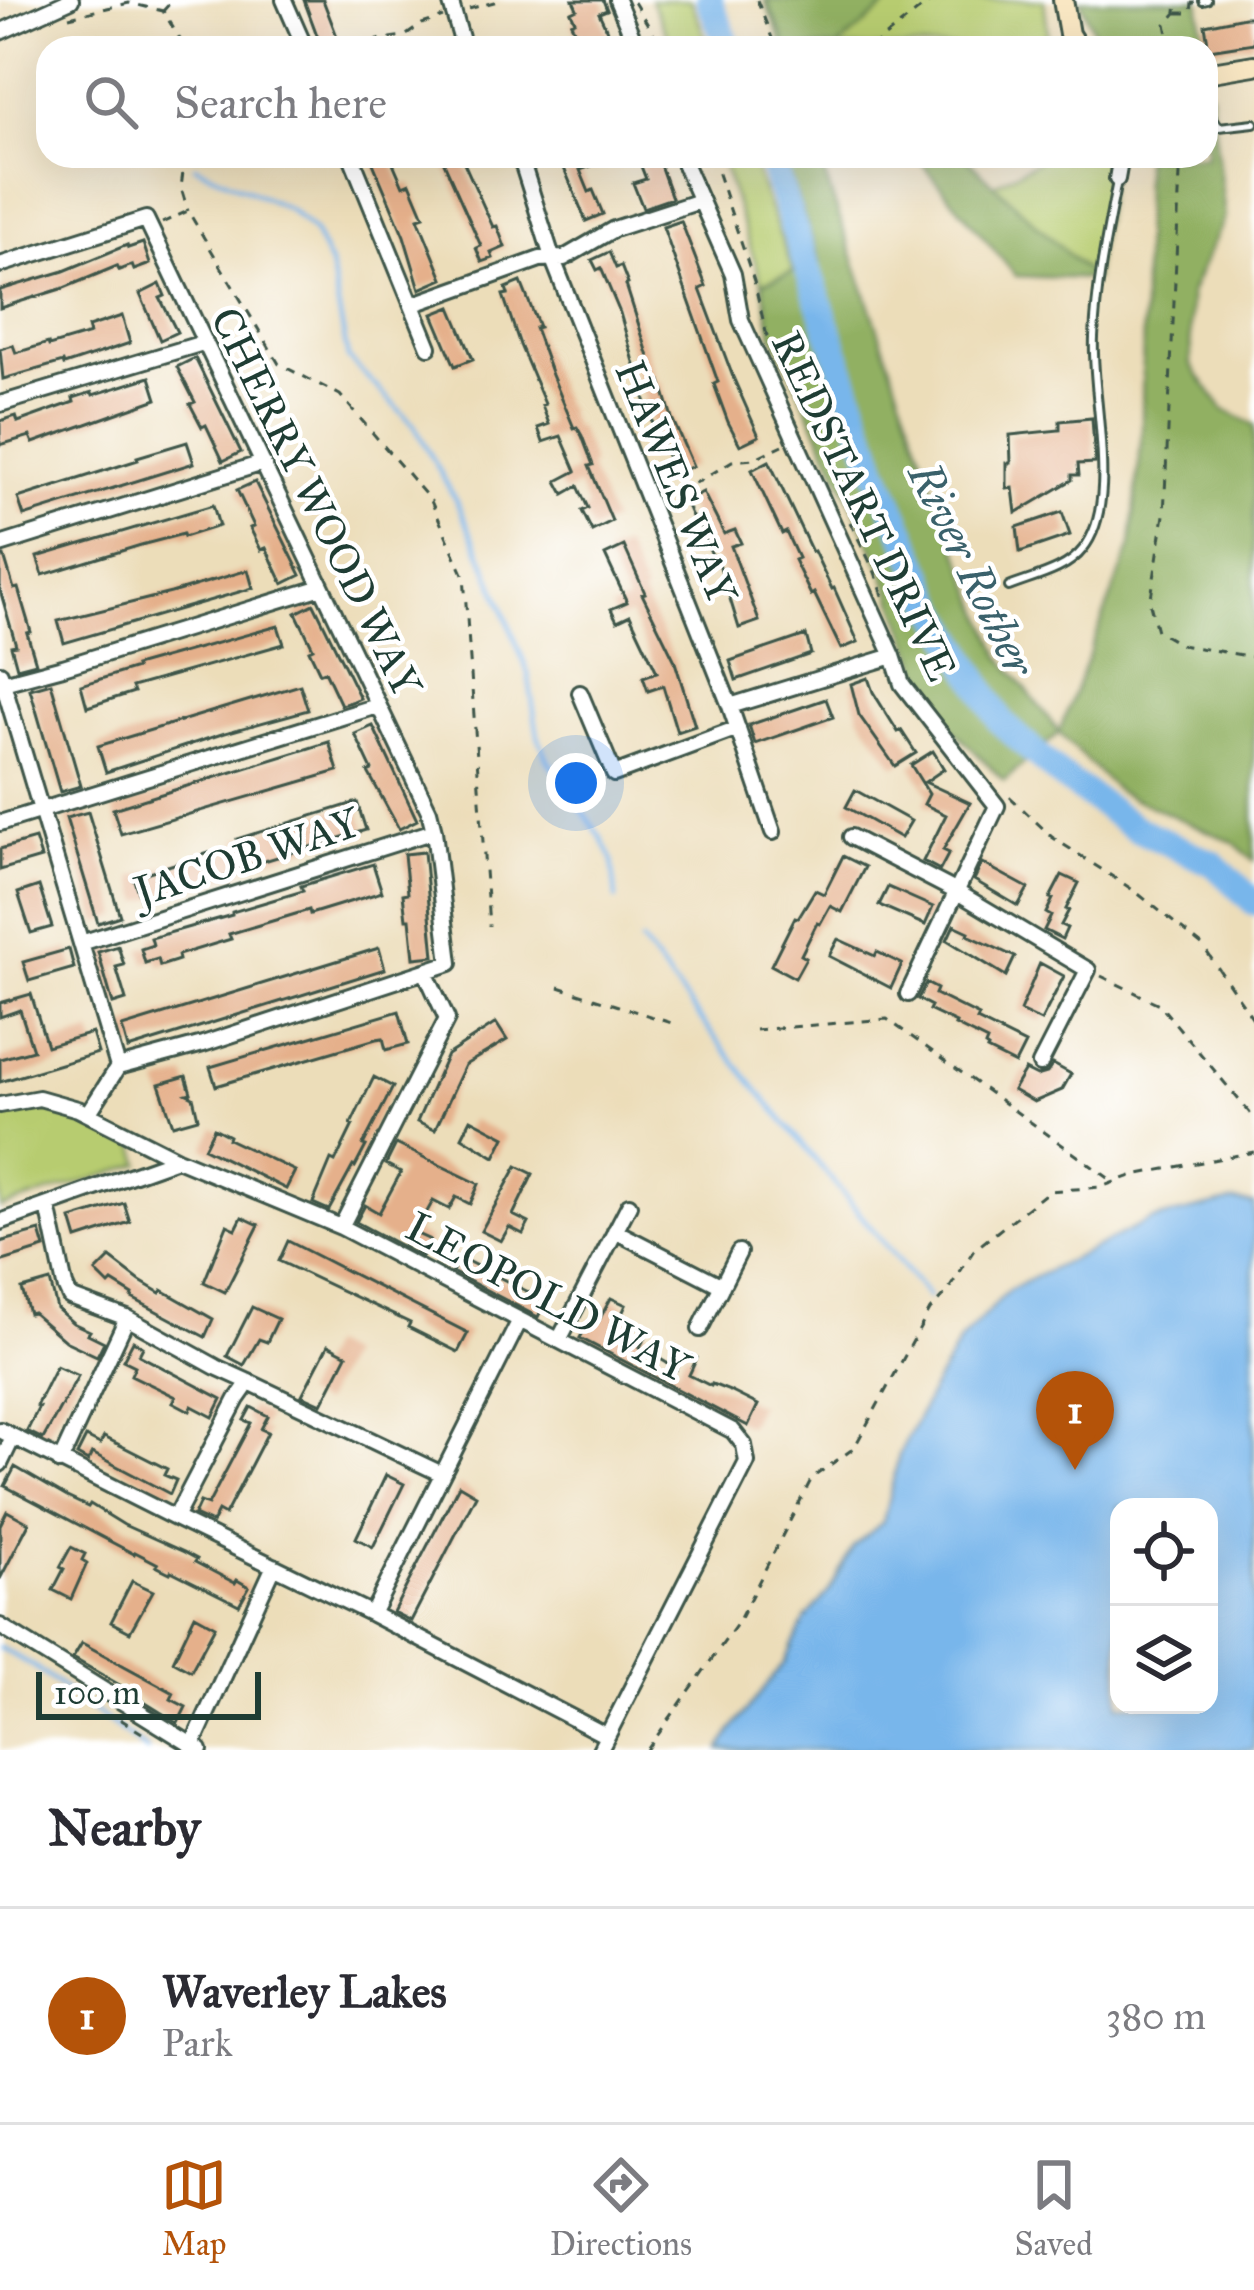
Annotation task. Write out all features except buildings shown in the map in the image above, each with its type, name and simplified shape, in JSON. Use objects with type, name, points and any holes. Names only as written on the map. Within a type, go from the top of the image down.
[{"type":"main road","points":[[1063,0],[1070,36]]},
{"type":"main road","points":[[1218,71],[1254,64]]},
{"type":"street","points":[[0,32],[71,0]]},
{"type":"street","points":[[284,0],[300,36]]},
{"type":"street","points":[[617,0],[632,36]]},
{"type":"street","points":[[452,7],[460,36]]},
{"type":"street","points":[[356,168],[429,346]]},
{"type":"street","name":"HAWES WAY","points":[[524,168],[552,257],[730,706],[773,832]]},
{"type":"street","name":"REDSTART DRIVE","points":[[687,168],[734,274],[741,320],[902,684],[997,806],[908,994]]},
{"type":"street","points":[[1117,179],[1119,168]]},
{"type":"street","points":[[414,304],[552,257],[564,258],[614,229],[700,201]]},
{"type":"street","points":[[0,265],[146,219],[150,229]]},
{"type":"street","name":"CHERRY WOOD WAY","points":[[150,229],[429,811],[450,963],[425,971]]},
{"type":"street","points":[[0,404],[203,344]]},
{"type":"street","points":[[0,545],[263,464]]},
{"type":"street","points":[[118,1067],[2,678],[63,668],[322,587]]},
{"type":"street","points":[[730,706],[893,656]]},
{"type":"street","points":[[580,693],[614,774],[738,728]]},
{"type":"street","points":[[0,824],[377,706]]},
{"type":"street","name":"JACOB WAY","points":[[81,943],[434,831]]},
{"type":"street","points":[[851,837],[957,892],[1088,970],[1040,1064]]},
{"type":"street","points":[[88,1114],[118,1067],[425,971],[447,1019],[341,1227]]},
{"type":"street","name":"LEOPOLD WAY","points":[[0,1105],[39,1098],[88,1114],[177,1159],[341,1227],[733,1431],[745,1445],[747,1462],[604,1743]]},
{"type":"street","points":[[0,1222],[177,1159]]},
{"type":"street","points":[[559,1340],[629,1205]]},
{"type":"street","points":[[48,1206],[70,1297],[128,1318],[216,1367],[442,1474]]},
{"type":"street","points":[[615,1231],[722,1286]]},
{"type":"street","points":[[700,1329],[739,1252]]},
{"type":"street","points":[[60,1462],[128,1318]]},
{"type":"street","points":[[372,1614],[520,1320]]},
{"type":"street","points":[[175,1518],[249,1382]]},
{"type":"street","points":[[0,1464],[7,1433],[372,1614],[604,1743]]},
{"type":"street","points":[[0,1626],[196,1748],[274,1566]]},
{"type":"lane","points":[[1218,124],[1254,123]]},
{"type":"lane","points":[[1010,587],[1071,561],[1098,520],[1102,471],[1094,331],[1117,179]]},
{"type":"path","points":[[163,11],[173,0]]},
{"type":"path","points":[[404,36],[452,7],[501,0]]},
{"type":"path","points":[[633,0],[655,36]]},
{"type":"path","points":[[758,0],[772,36]]},
{"type":"path","points":[[887,36],[932,0]]},
{"type":"path","points":[[1168,36],[1166,24],[1176,13],[1177,0]]},
{"type":"path","points":[[1176,13],[1191,13],[1192,3],[1205,0]]},
{"type":"path","points":[[54,21],[129,3],[163,11],[178,36]]},
{"type":"path","points":[[184,168],[181,188],[188,212],[279,364],[340,395],[431,501],[464,576],[489,926]]},
{"type":"path","points":[[716,168],[754,281],[774,360]]},
{"type":"path","points":[[1181,168],[1164,515],[1150,604],[1157,631],[1181,645],[1254,657]]},
{"type":"path","points":[[150,229],[188,212]]},
{"type":"path","points":[[647,499],[700,481],[731,461],[753,459],[795,440]]},
{"type":"path","points":[[844,512],[875,572],[890,615]]},
{"type":"path","points":[[1001,788],[1052,837],[1136,892],[1202,945],[1254,1020]]},
{"type":"path","points":[[1088,970],[1159,1004],[1254,1118]]},
{"type":"path","points":[[559,987],[678,1025]]},
{"type":"path","points":[[754,1030],[887,1019],[1114,1182]]},
{"type":"path","points":[[647,1750],[737,1624],[812,1478],[854,1448],[930,1310],[974,1250],[1049,1191],[1101,1187],[1134,1175],[1254,1152]]},
{"type":"green space","points":[[651,0],[691,0],[704,36],[668,36]]},
{"type":"green space","points":[[764,0],[1044,0],[1048,33],[1044,36],[779,36]]},
{"type":"green space","points":[[767,0],[894,0],[851,36],[783,36]]},
{"type":"green space","points":[[1080,0],[1199,0],[1204,36],[1096,36]]},
{"type":"green space","points":[[1218,158],[1225,217],[1190,293],[1191,365],[1223,409],[1254,425],[1254,861],[1233,842],[1118,792],[1059,733],[1004,781],[937,713],[881,566],[772,333],[762,283],[820,262],[786,168],[822,168],[932,484],[1000,656],[1059,732],[1131,546],[1142,433],[1144,168],[1218,168]]},
{"type":"green space","points":[[724,168],[755,168],[794,273],[762,283]]},
{"type":"green space","points":[[926,168],[977,168],[1094,279],[1016,276]]},
{"type":"green space","points":[[1025,168],[1111,168],[1094,279],[994,184]]},
{"type":"green space","points":[[37,1106],[60,1109],[135,1142],[141,1164],[0,1208],[0,1116]]},
{"type":"water","points":[[1234,1201],[1254,1204],[1254,1750],[720,1750],[784,1663],[805,1620],[830,1590],[854,1546],[883,1522],[899,1455],[935,1384],[961,1340],[1009,1290],[1151,1220]]},
{"type":"waterway","name":"River Rother","points":[[709,0],[724,36]]},
{"type":"waterway","points":[[199,168],[289,209],[314,232],[330,265],[348,358],[414,425],[454,497],[528,673],[538,736],[548,760],[612,859],[616,899]]},
{"type":"waterway","name":"River Rother","points":[[773,168],[877,471],[936,606],[1001,722],[1058,774],[1135,828],[1214,864],[1254,902]]},
{"type":"waterway","points":[[641,942],[928,1297]]},
{"type":"waterway","points":[[0,1648],[33,1666],[147,1750]]},
{"type":"place","name":"Waverley Lakes","points":[[1075,1470]]}]
